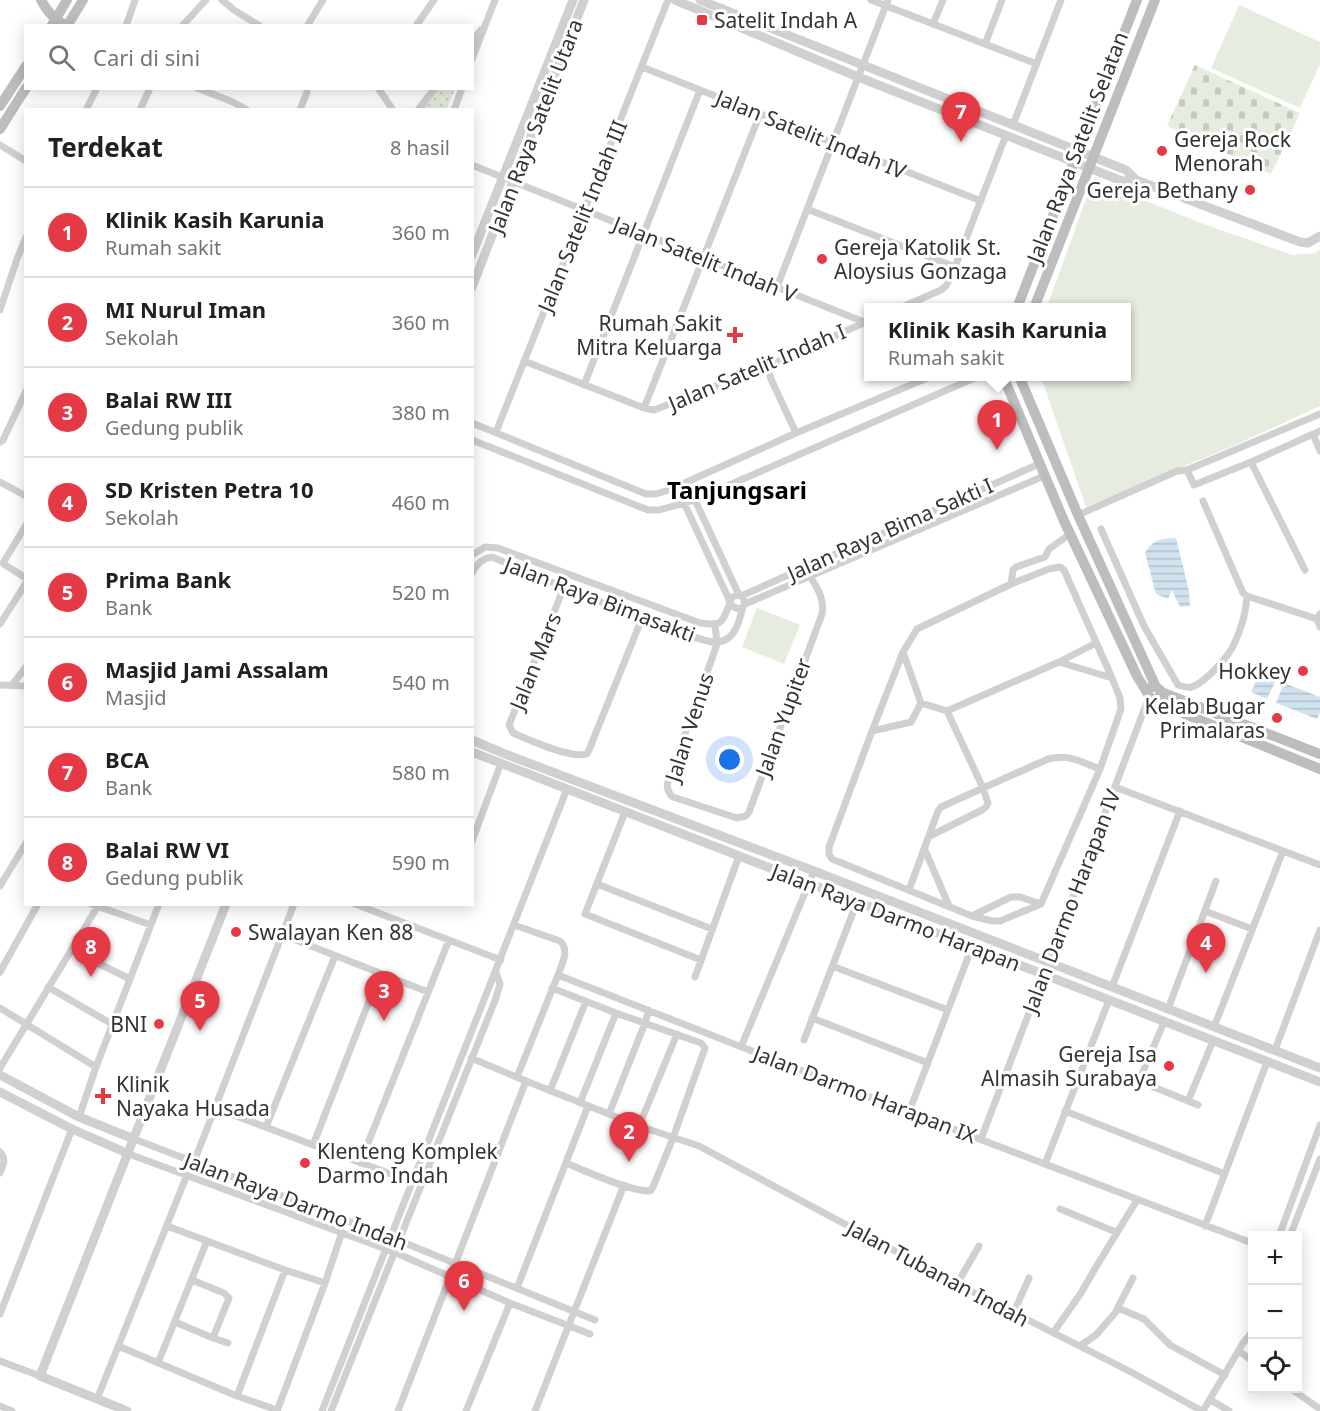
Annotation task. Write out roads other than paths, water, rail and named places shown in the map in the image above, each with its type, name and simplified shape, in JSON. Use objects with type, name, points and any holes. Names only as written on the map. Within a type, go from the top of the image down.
[{"type":"main road","points":[[41,0],[53,23]]},
{"type":"main road","points":[[53,23],[67,0]]},
{"type":"main road","points":[[68,24],[83,0]]},
{"type":"main road","name":"Jalan Raya Satelit Selatan","points":[[1019,303],[1137,0]]},
{"type":"main road","name":"Jalan Raya Satelit Selatan","points":[[1036,303],[1155,0]]},
{"type":"main road","points":[[0,106],[24,69]]},
{"type":"main road","points":[[0,129],[25,90]]},
{"type":"main road","points":[[1005,381],[1064,521],[1137,676],[1154,694],[1174,709],[1320,769]]},
{"type":"main road","points":[[1021,381],[1154,694],[1320,754]]},
{"type":"main road","points":[[1064,521],[1078,515]]},
{"type":"street","points":[[127,24],[135,0]]},
{"type":"street","points":[[184,24],[206,0]]},
{"type":"street","points":[[222,0],[257,24]]},
{"type":"street","points":[[308,24],[323,0]]},
{"type":"street","points":[[417,24],[434,0]]},
{"type":"street","points":[[474,54],[495,0]]},
{"type":"street","name":"Jalan Raya Satelit Utara","points":[[474,250],[573,0]]},
{"type":"street","name":"Jalan Raya Satelit Utara","points":[[474,281],[584,0]]},
{"type":"street","name":"Jalan Satelit Indah III","points":[[495,432],[668,0]]},
{"type":"street","points":[[675,0],[858,77],[1073,162],[1090,162]]},
{"type":"street","points":[[700,0],[1078,151],[1090,162],[1122,181],[1136,180],[1300,242],[1308,243],[1320,237]]},
{"type":"street","points":[[871,0],[887,3],[933,24],[1036,64]]},
{"type":"street","points":[[933,24],[943,0]]},
{"type":"street","points":[[985,44],[1002,0]]},
{"type":"street","points":[[1013,125],[1061,0]]},
{"type":"street","points":[[777,287],[887,3]]},
{"type":"street","points":[[474,38],[484,26]]},
{"type":"street","name":"Jalan Satelit Indah IV","points":[[642,67],[981,201]]},
{"type":"street","points":[[87,108],[96,90]]},
{"type":"street","points":[[142,108],[149,90]]},
{"type":"street","points":[[201,90],[244,108]]},
{"type":"street","points":[[379,90],[392,108]]},
{"type":"street","points":[[420,108],[433,90]]},
{"type":"street","points":[[455,108],[461,90]]},
{"type":"street","points":[[584,385],[700,90]]},
{"type":"street","points":[[301,108],[307,92]]},
{"type":"street","points":[[938,108],[942,96]]},
{"type":"street","points":[[524,361],[644,408],[760,114]]},
{"type":"street","points":[[911,303],[946,286],[1006,135]]},
{"type":"street","points":[[2,146],[24,160]]},
{"type":"street","name":"Jalan Satelit Indah V","points":[[474,166],[864,321]]},
{"type":"street","points":[[807,209],[955,267]]},
{"type":"street","points":[[0,310],[24,242]]},
{"type":"street","name":"Jalan Satelit Indah I","points":[[644,408],[654,410],[766,366],[864,323]]},
{"type":"street","points":[[766,366],[796,433]]},
{"type":"street","points":[[474,424],[646,494],[656,494],[920,381]]},
{"type":"street","points":[[474,441],[648,510],[659,510],[695,500],[968,381]]},
{"type":"street","points":[[0,442],[24,395]]},
{"type":"street","points":[[1078,515],[1177,471],[1188,470],[1320,414]]},
{"type":"street","points":[[1188,470],[1194,485],[1316,432],[1320,451]]},
{"type":"street","points":[[1251,462],[1305,570]]},
{"type":"street","name":"Jalan Raya Bima Sakti I","points":[[740,595],[1039,464]]},
{"type":"street","points":[[1011,475],[1016,488]]},
{"type":"street","name":"Jalan Raya Bima Sakti I","points":[[744,605],[1044,476]]},
{"type":"street","points":[[0,482],[24,495]]},
{"type":"street","points":[[684,503],[730,603],[733,608],[741,609],[744,599],[740,595],[695,500]]},
{"type":"street","points":[[1203,501],[1240,589],[1247,596],[1319,620]]},
{"type":"street","points":[[24,528],[3,563],[24,579]]},
{"type":"street","points":[[1101,529],[1144,626],[1178,685],[1192,687],[1212,674],[1234,645],[1244,617],[1247,596]]},
{"type":"street","points":[[1049,569],[1046,557],[1049,549],[1070,534]]},
{"type":"street","name":"Jalan Raya Bimasakti","points":[[474,552],[485,547],[498,548],[700,623],[716,625],[720,623],[730,603]]},
{"type":"street","name":"Jalan Raya Bimasakti","points":[[474,553],[483,560],[492,557],[642,618],[717,643],[731,636],[738,626],[744,605]]},
{"type":"street","points":[[1011,584],[1013,570],[1016,567],[1046,557]]},
{"type":"street","points":[[474,570],[483,560]]},
{"type":"street","points":[[1060,567],[1064,570],[1112,678],[1120,698],[1121,709],[1100,769],[1041,904],[1000,921],[992,921],[972,916],[832,859],[829,847],[903,652],[917,629],[1011,584],[1049,569],[1060,567]]},
{"type":"street","name":"Jalan Yupiter","points":[[702,807],[737,818],[746,816],[749,812],[824,607],[810,576]]},
{"type":"street","points":[[0,624],[24,583]]},
{"type":"street","name":"Jalan Mars","points":[[564,587],[509,724],[513,733],[574,755],[583,755],[589,750],[642,618]]},
{"type":"street","points":[[730,603],[734,596],[740,595]]},
{"type":"street","name":"Jalan Venus","points":[[702,807],[673,797],[669,794],[667,784],[717,643],[716,625]]},
{"type":"street","points":[[921,703],[947,711],[1059,662],[1096,643]]},
{"type":"street","points":[[872,731],[911,722],[921,703],[903,652]]},
{"type":"street","points":[[1059,662],[1112,678]]},
{"type":"street","points":[[0,685],[19,685]]},
{"type":"street","name":"Jalan Darmo Harapan IV","points":[[981,1139],[1115,787],[1154,694]]},
{"type":"street","points":[[930,836],[982,810],[988,802],[947,711]]},
{"type":"street","name":"Jalan Raya Darmo Harapan","points":[[474,741],[1320,1068]]},
{"type":"street","name":"Jalan Raya Darmo Harapan","points":[[474,753],[1320,1082]]},
{"type":"street","points":[[909,890],[941,807],[1048,759],[1060,756],[1100,769]]},
{"type":"street","points":[[474,833],[501,763]]},
{"type":"street","points":[[1115,787],[1320,865]]},
{"type":"street","points":[[322,1411],[567,789]]},
{"type":"street","points":[[625,812],[585,915],[701,960]]},
{"type":"street","points":[[1112,987],[1180,812]]},
{"type":"street","points":[[0,886],[24,846]]},
{"type":"street","points":[[925,850],[949,906]]},
{"type":"street","points":[[1214,1027],[1283,851]]},
{"type":"street","points":[[695,977],[739,856]]},
{"type":"street","points":[[741,1047],[814,871]]},
{"type":"street","points":[[1168,1009],[1216,881]]},
{"type":"street","points":[[597,884],[712,929]]},
{"type":"street","points":[[972,916],[1015,896],[1041,904]]},
{"type":"street","points":[[804,1040],[857,902]]},
{"type":"street","points":[[0,972],[37,906]]},
{"type":"street","points":[[0,1068],[95,906]]},
{"type":"street","points":[[99,906],[151,925]]},
{"type":"street","points":[[79,1117],[112,1024],[158,906]]},
{"type":"street","points":[[40,1376],[225,906]]},
{"type":"street","points":[[194,1162],[293,906]]},
{"type":"street","points":[[360,906],[501,960]]},
{"type":"street","points":[[1205,911],[1252,929]]},
{"type":"street","points":[[514,925],[560,941],[564,944],[566,952],[517,1077]]},
{"type":"street","points":[[1275,1050],[1320,930]]},
{"type":"street","points":[[283,935],[428,992]]},
{"type":"street","points":[[360,1163],[449,940]]},
{"type":"street","points":[[909,1112],[972,947]]},
{"type":"street","points":[[71,950],[130,979]]},
{"type":"street","points":[[266,1127],[335,956]]},
{"type":"street","points":[[832,966],[948,1010]]},
{"type":"street","points":[[331,1411],[339,1384],[500,987],[496,972]]},
{"type":"street","points":[[313,1145],[380,973]]},
{"type":"street","name":"Jalan Darmo Harapan IX","points":[[558,975],[1248,1242]]},
{"type":"street","points":[[48,987],[112,1024]]},
{"type":"street","points":[[552,988],[704,1045],[705,1051],[673,1138],[650,1191],[624,1185],[566,1163]]},
{"type":"street","points":[[1045,1164],[1109,1000]]},
{"type":"street","points":[[550,1091],[586,1001]]},
{"type":"street","points":[[0,1008],[96,1067]]},
{"type":"street","points":[[609,1114],[649,1010]]},
{"type":"street","points":[[517,1288],[566,1163],[616,1013]]},
{"type":"street","points":[[812,1018],[927,1063]]},
{"type":"street","points":[[1164,1022],[1137,1080],[1198,1105]]},
{"type":"street","points":[[639,1126],[677,1034]]},
{"type":"street","points":[[1188,1101],[1213,1041]]},
{"type":"street","name":"Jalan Tubanan Indah","points":[[471,1058],[584,1105],[699,1146],[957,1284],[1203,1411],[1248,1338]]},
{"type":"street","points":[[1205,1226],[1267,1062]]},
{"type":"street","name":"Jalan Raya Darmo Indah","points":[[0,1075],[79,1117],[595,1320]]},
{"type":"street","points":[[398,1411],[526,1082]]},
{"type":"street","points":[[0,1092],[72,1129],[129,1154],[394,1252],[510,1303],[590,1334]]},
{"type":"street","points":[[215,1108],[412,1182]]},
{"type":"street","points":[[1065,1111],[1225,1174]]},
{"type":"street","points":[[440,1112],[449,1114]]},
{"type":"street","points":[[1281,1231],[1320,1125]]},
{"type":"street","points":[[0,1314],[72,1129]]},
{"type":"street","points":[[0,1152],[4,1161],[0,1173]]},
{"type":"street","points":[[1292,1231],[1320,1159]]},
{"type":"street","points":[[98,1399],[187,1175]]},
{"type":"street","points":[[535,1411],[624,1185]]},
{"type":"street","points":[[1053,1333],[1081,1293],[1137,1200]]},
{"type":"street","points":[[1060,1209],[1116,1232]]},
{"type":"street","points":[[167,1226],[325,1283]]},
{"type":"street","points":[[118,1346],[277,1411],[342,1232]]},
{"type":"street","points":[[158,1363],[207,1241]]},
{"type":"street","points":[[957,1284],[979,1246]]},
{"type":"street","points":[[237,1396],[285,1270]]},
{"type":"street","points":[[1014,1312],[1029,1278]]},
{"type":"street","points":[[1080,1346],[1096,1335],[1118,1308],[1133,1278]]},
{"type":"street","points":[[192,1281],[224,1293],[229,1298],[213,1338]]},
{"type":"street","points":[[0,1285],[9,1291]]},
{"type":"street","points":[[466,1411],[510,1303]]},
{"type":"street","points":[[1118,1308],[1144,1320],[1170,1345],[1225,1375]]},
{"type":"street","points":[[175,1322],[228,1343]]},
{"type":"street","points":[[1239,1351],[1248,1358]]},
{"type":"street","points":[[0,1361],[127,1411]]},
{"type":"street","points":[[1296,1393],[1320,1408]]},
{"type":"street","points":[[1211,1400],[1229,1411]]},
{"type":"water","points":[[1176,538],[1189,591],[1190,606],[1180,607],[1172,590],[1168,599],[1156,594],[1145,553],[1151,545],[1158,541]]},
{"type":"water","points":[[1261,671],[1277,678],[1267,699],[1251,692]]},
{"type":"water","points":[[1284,683],[1320,697],[1320,712],[1317,719],[1276,703]]},
{"type":"place","name":"Satelit Indah A","points":[[702,20]]},
{"type":"place","name":"BCA","points":[[961,142]]},
{"type":"place","name":"Gereja Rock Menorah","points":[[1162,151]]},
{"type":"place","name":"Gereja Bethany","points":[[1250,190]]},
{"type":"place","name":"Gereja Katolik St. Aloysius Gonzaga","points":[[822,259]]},
{"type":"place","name":"Rumah Sakit Mitra Keluarga","points":[[735,335]]},
{"type":"place","name":"Klinik Kasih Karunia","points":[[997,450]]},
{"type":"place","name":"Hokkey","points":[[1303,671]]},
{"type":"place","name":"Kelab Bugar Primalaras","points":[[1277,718]]},
{"type":"place","name":"Swalayan Ken 88","points":[[236,932]]},
{"type":"place","name":"SD Kristen Petra 10","points":[[1206,973]]},
{"type":"place","name":"Balai RW VI","points":[[91,977]]},
{"type":"place","name":"Balai RW III","points":[[384,1021]]},
{"type":"place","name":"BNI","points":[[159,1024]]},
{"type":"place","name":"Prima Bank","points":[[200,1031]]},
{"type":"place","name":"Gereja Isa Almasih Surabaya","points":[[1169,1066]]},
{"type":"place","name":"Klinik Nayaka Husada","points":[[103,1096]]},
{"type":"place","name":"MI Nurul Iman","points":[[629,1162]]},
{"type":"place","name":"Klenteng Komplek Darmo Indah","points":[[305,1163]]},
{"type":"place","name":"Masjid Jami Assalam","points":[[464,1311]]},
{"type":"district","name":"Tanjungsari","points":[[737,489]]}]
